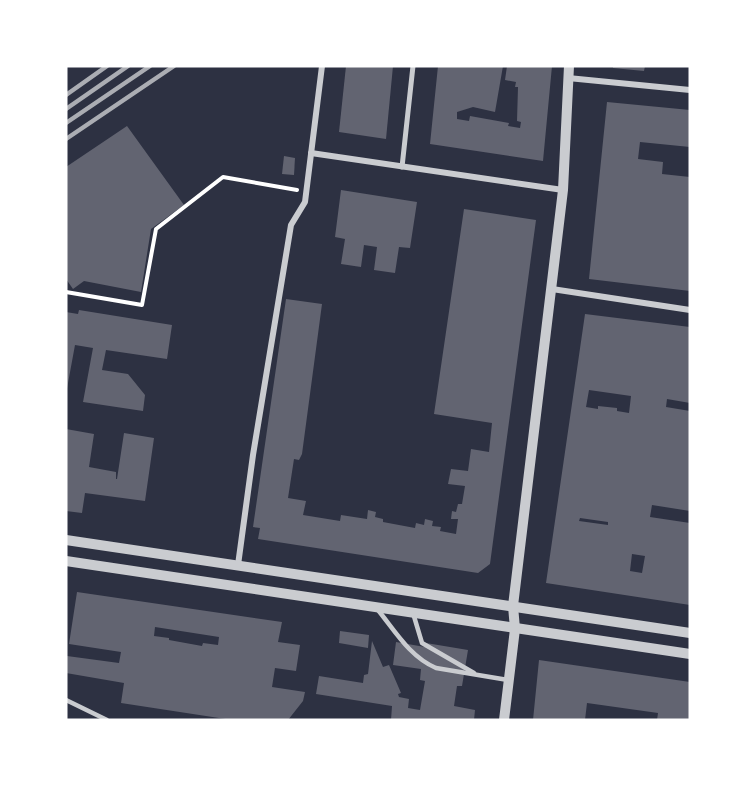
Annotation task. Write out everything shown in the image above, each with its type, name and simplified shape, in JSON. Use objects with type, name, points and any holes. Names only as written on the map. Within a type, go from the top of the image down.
[{"type":"street","points":[[238,565],[253,455],[291,225],[305,202],[322,66]]},
{"type":"street","points":[[402,167],[413,66]]},
{"type":"street","points":[[504,720],[515,629],[513,606],[563,190],[569,66]]},
{"type":"street","points":[[568,78],[690,90]]},
{"type":"street","points":[[311,153],[563,190]]},
{"type":"street","points":[[552,289],[690,310]]},
{"type":"street","points":[[66,540],[690,633]]},
{"type":"street","points":[[66,561],[690,654]]},
{"type":"lane","points":[[376,608],[416,657],[427,664],[436,668],[508,680]]},
{"type":"lane","points":[[413,613],[422,643],[479,675]]},
{"type":"lane","points":[[66,700],[107,720]]},
{"type":"path","points":[[66,292],[142,305],[156,229],[223,177],[306,192]]},
{"type":"building","points":[[346,66],[393,66],[386,139],[339,132]]},
{"type":"building","points":[[438,66],[503,66],[495,112],[473,107],[457,112],[457,119],[469,121],[470,116],[509,123],[508,126],[520,128],[521,122],[517,121],[518,87],[515,87],[516,82],[505,80],[507,66],[552,66],[543,161],[430,144]]},
{"type":"building","points":[[613,66],[645,66],[644,71],[613,68]]},
{"type":"building","points":[[607,102],[690,110],[690,147],[640,142],[638,159],[663,162],[662,174],[690,177],[690,291],[589,279]]},
{"type":"building","points":[[127,126],[184,205],[151,229],[141,292],[84,281],[73,289],[66,279],[66,167]]},
{"type":"building","points":[[284,156],[295,158],[294,175],[282,174]]},
{"type":"building","points":[[341,190],[417,202],[410,248],[399,247],[395,273],[374,270],[377,247],[364,245],[361,267],[341,264],[345,239],[335,237]]},
{"type":"building","points":[[464,209],[536,220],[490,564],[478,573],[258,539],[260,528],[253,527],[286,299],[322,304],[302,454],[299,460],[294,459],[288,498],[306,501],[303,515],[340,521],[341,515],[367,519],[368,510],[376,512],[375,517],[383,519],[383,522],[415,528],[416,523],[424,525],[425,519],[433,521],[432,526],[441,527],[440,531],[456,534],[458,519],[451,519],[452,511],[456,512],[458,504],[462,504],[465,486],[448,484],[451,469],[468,471],[471,449],[489,452],[492,423],[434,414]]},
{"type":"building","points":[[79,310],[172,325],[167,359],[106,350],[102,370],[128,374],[145,395],[143,411],[83,402],[93,348],[75,345],[66,394],[66,312],[78,314]]},
{"type":"building","points":[[585,314],[690,327],[690,403],[667,399],[666,407],[690,411],[690,511],[652,505],[650,517],[690,523],[690,605],[546,583]],"holes":[[[589,390],[631,396],[629,413],[617,411],[617,408],[586,407]],[[580,518],[608,522],[608,525],[579,521]],[[632,554],[645,556],[642,573],[630,571]]]},
{"type":"building","points":[[66,429],[94,434],[89,467],[116,472],[116,479],[124,433],[154,438],[145,501],[85,493],[82,513],[66,511]]},
{"type":"building","points":[[77,592],[282,622],[278,642],[300,645],[296,671],[275,668],[272,687],[305,692],[303,701],[288,720],[232,720],[121,703],[124,683],[66,673],[67,656],[119,663],[121,652],[69,644]],"holes":[[[155,627],[219,637],[218,645],[203,643],[202,646],[154,636]]]},
{"type":"building","points":[[340,631],[369,635],[368,648],[339,643]]},
{"type":"building","points":[[372,641],[383,667],[389,665],[401,693],[398,694],[399,697],[409,699],[408,708],[420,710],[425,681],[420,680],[421,669],[393,665],[396,642],[425,647],[426,643],[468,650],[462,686],[457,686],[454,706],[475,710],[474,720],[391,720],[392,706],[316,694],[319,676],[363,683],[364,675],[368,674]]},
{"type":"building","points":[[539,660],[690,682],[690,720],[657,720],[658,713],[587,703],[585,720],[533,720]]},
{"type":"railway","points":[[66,95],[107,66]]},
{"type":"railway","points":[[66,109],[128,66]]},
{"type":"railway","points":[[66,123],[150,66]]},
{"type":"railway","points":[[66,139],[174,66]]}]
